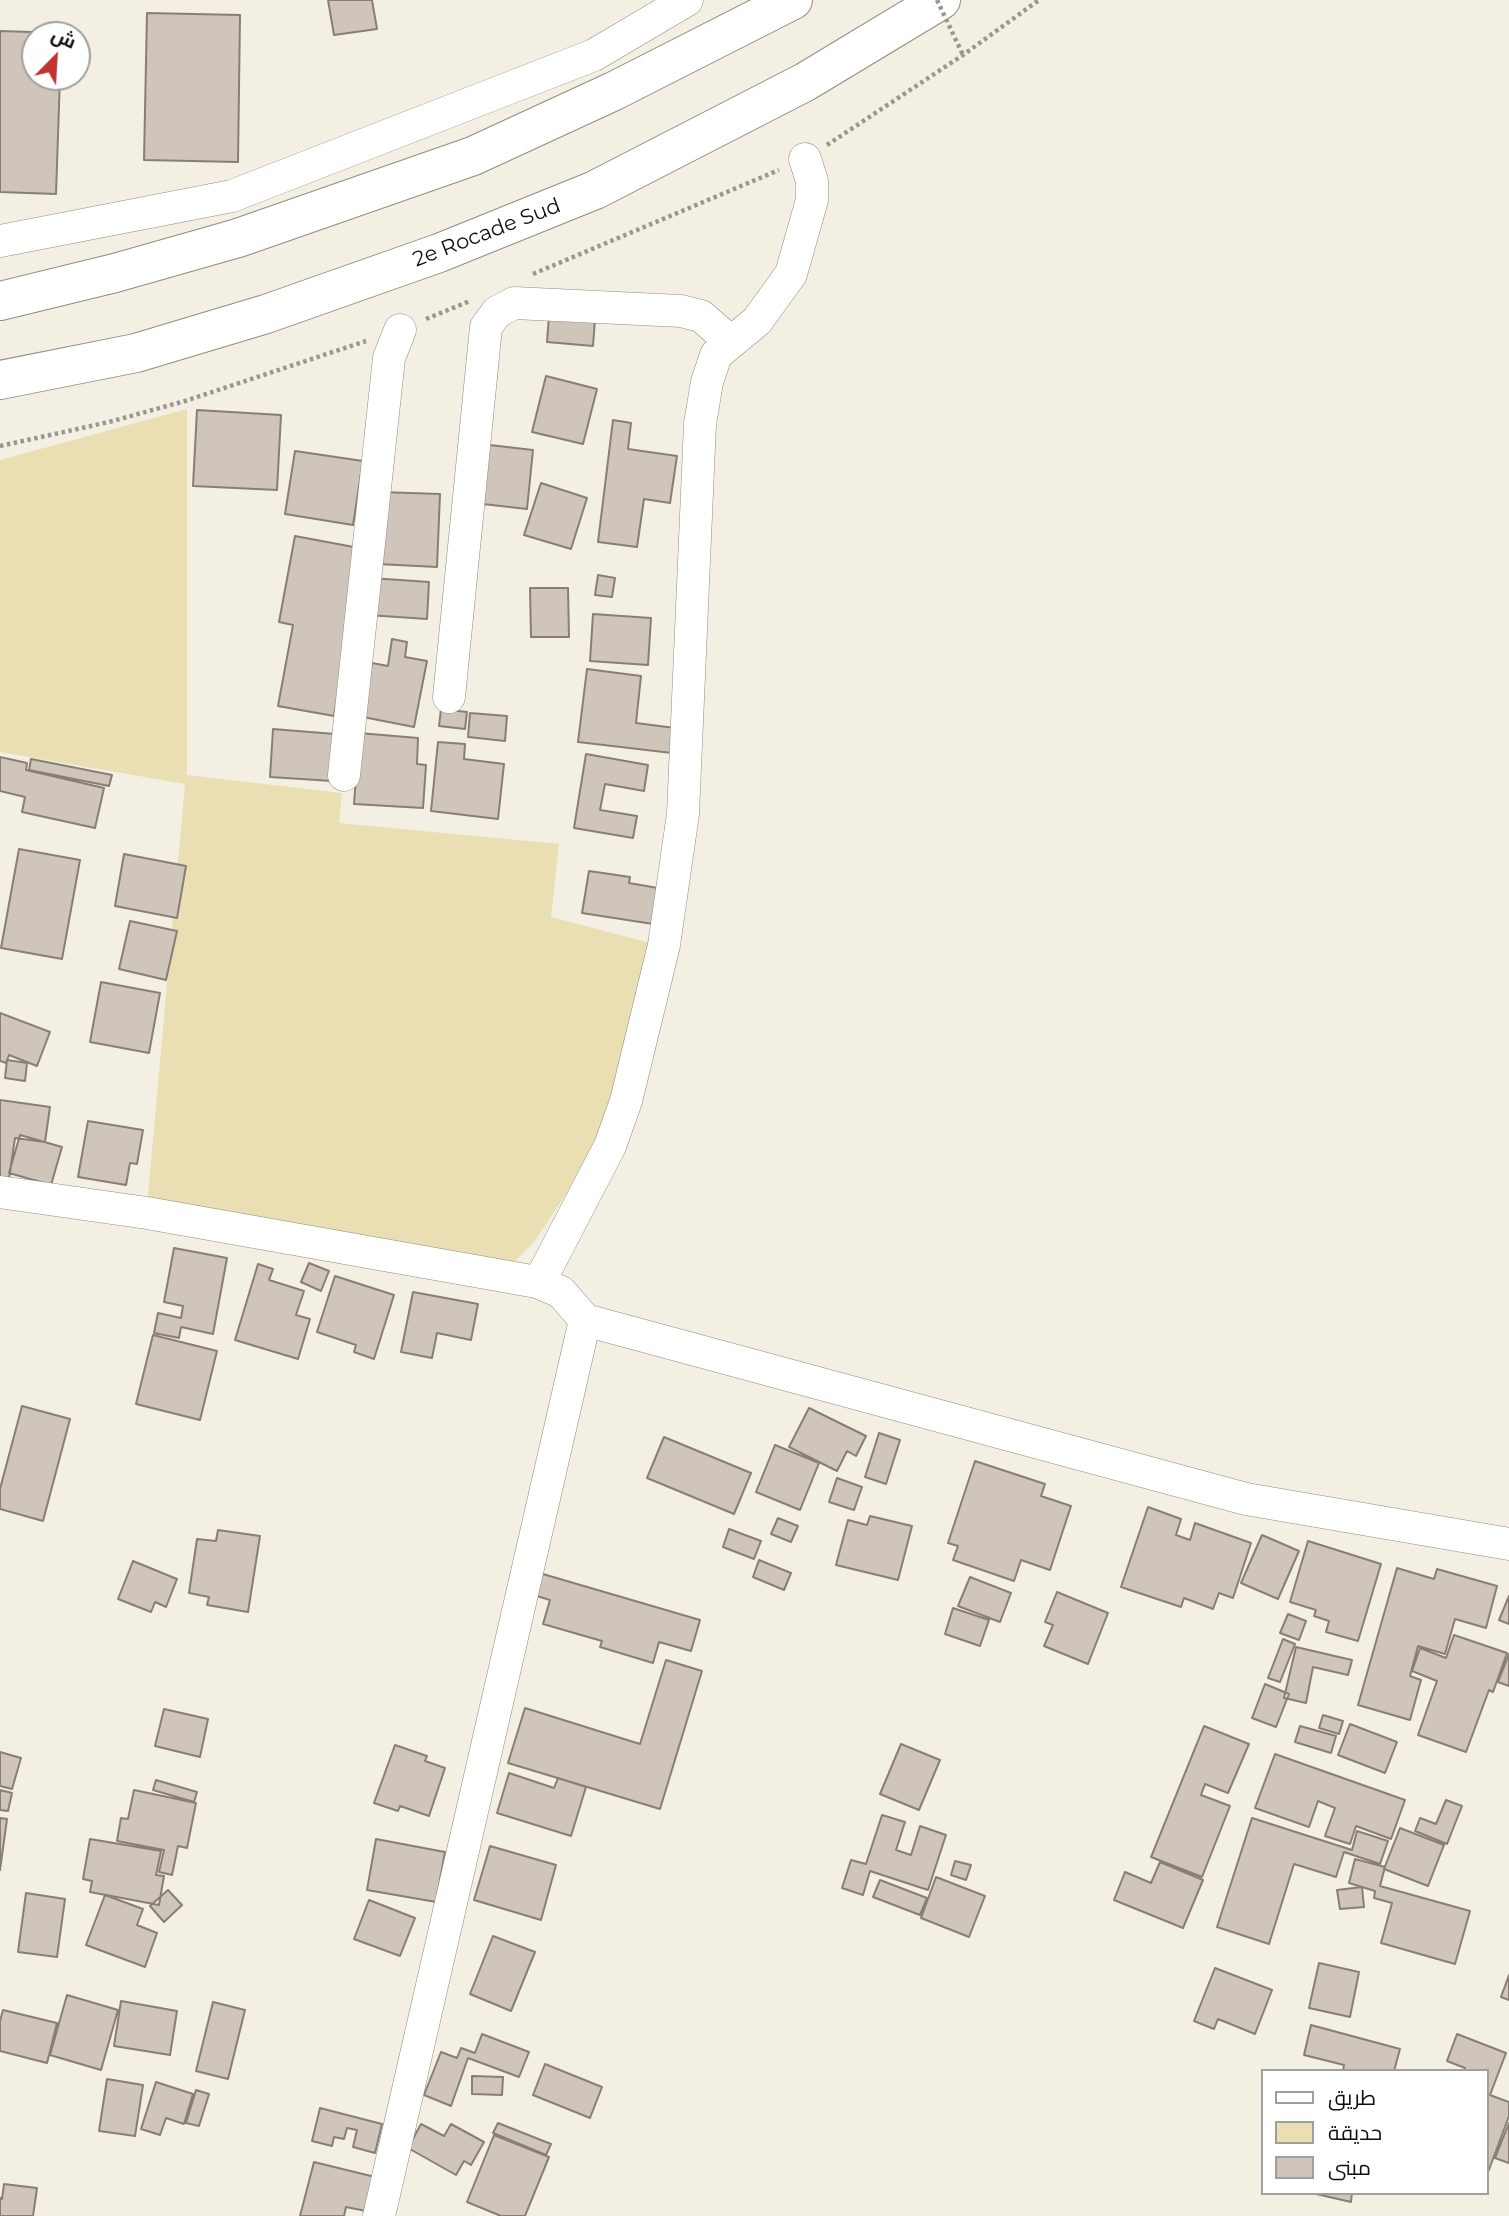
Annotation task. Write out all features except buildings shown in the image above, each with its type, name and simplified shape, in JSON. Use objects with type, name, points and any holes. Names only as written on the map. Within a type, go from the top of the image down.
[{"type":"highway","points":[[0,301],[238,238],[473,156],[614,91],[793,0]]},
{"type":"highway","name":"2e Rocade Sud","points":[[0,380],[136,353],[266,314],[439,253],[596,190],[804,82],[939,0]]},
{"type":"street","points":[[0,241],[232,195],[594,55],[687,0]]},
{"type":"street","points":[[537,1282],[610,1146],[626,1101],[664,945],[683,814],[700,424],[707,382],[716,355],[757,321],[791,274],[812,200],[812,181],[805,159]]},
{"type":"street","points":[[449,697],[486,327],[497,313],[514,303],[681,311],[701,316],[731,342]]},
{"type":"street","points":[[345,775],[389,358],[400,330]]},
{"type":"street","points":[[0,1192],[147,1213],[537,1282],[561,1292],[585,1320],[1246,1499],[1509,1544]]},
{"type":"street","points":[[379,2216],[585,1320]]},
{"type":"path","points":[[939,0],[963,55]]},
{"type":"path","points":[[526,277],[805,159],[963,55],[1039,0]]},
{"type":"path","points":[[0,446],[109,422],[185,401],[400,330],[476,298]]},
{"type":"green space","points":[[187,409],[187,775],[342,793],[339,823],[559,844],[551,917],[654,944],[621,1071],[593,1154],[534,1242],[508,1268],[147,1206],[185,784],[0,752],[0,460]]}]
